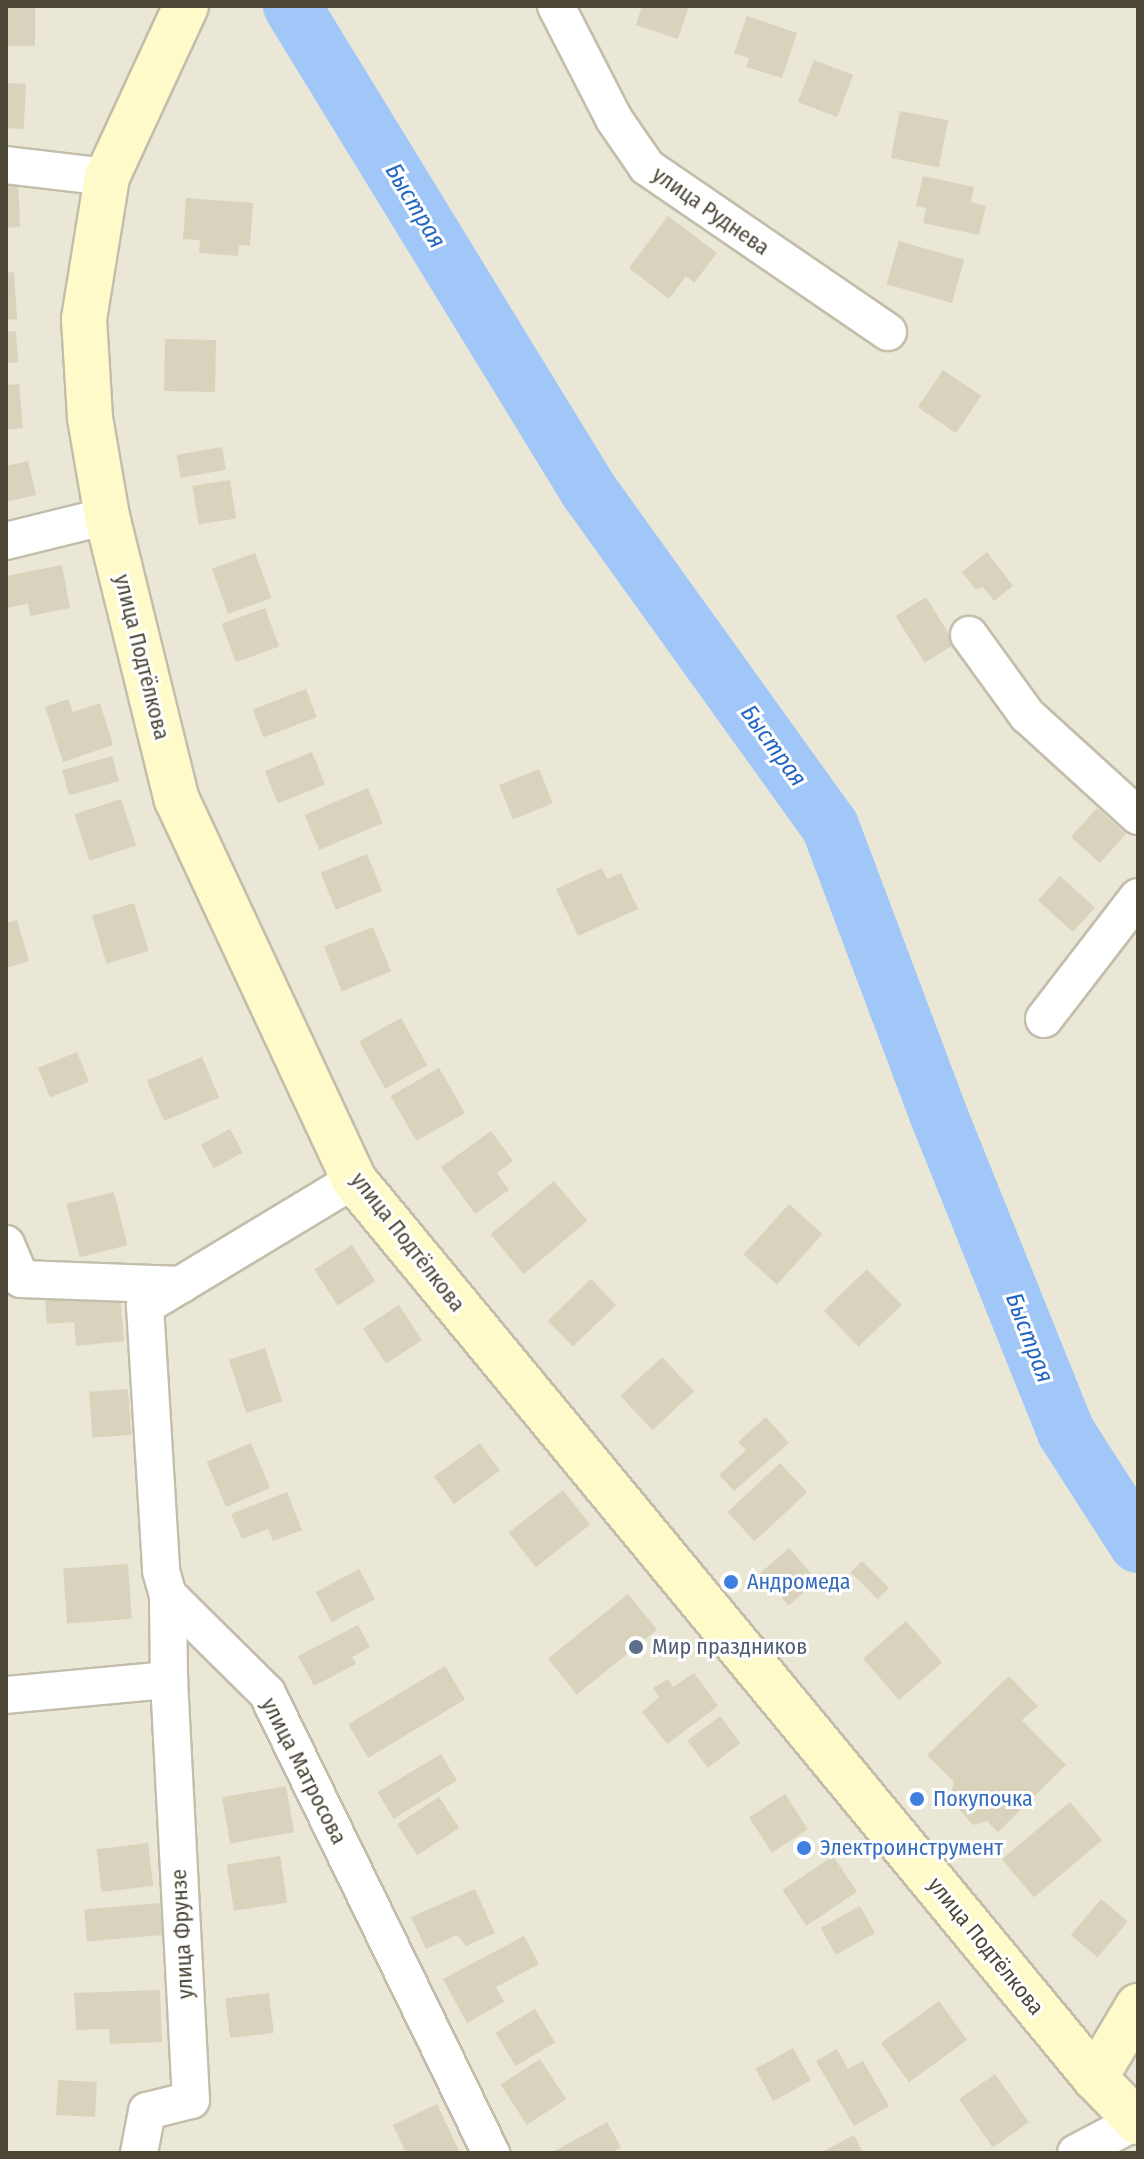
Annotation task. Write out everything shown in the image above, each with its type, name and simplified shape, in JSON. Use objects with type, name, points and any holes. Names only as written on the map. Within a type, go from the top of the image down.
[{"type":"main road","name":"улица Подтёлкова","points":[[180,22],[107,177],[84,319],[90,418],[107,516],[177,800],[354,1180],[1095,2078],[1137,2121]]},
{"type":"main road","points":[[1095,2078],[1138,2006]]},
{"type":"street","name":"улица Руднева","points":[[556,6],[614,119],[647,167],[888,332]]},
{"type":"street","points":[[6,165],[107,177]]},
{"type":"street","points":[[6,541],[107,516]]},
{"type":"street","points":[[969,635],[1027,715],[1138,816]]},
{"type":"street","points":[[1044,1019],[1138,897]]},
{"type":"street","points":[[6,1695],[169,1680],[168,1595],[161,1571],[145,1306],[354,1180]]},
{"type":"street","points":[[6,1244],[21,1279],[182,1285]]},
{"type":"street","name":"улица Матросова","points":[[168,1595],[267,1693],[491,2153]]},
{"type":"street","name":"улица Фрунзе","points":[[139,2153],[147,2111],[191,2100],[169,1680]]},
{"type":"street","points":[[1076,2153],[1137,2121]]},
{"type":"shaded area","points":[[6,6],[1138,6],[1138,2153],[6,2153]]},
{"type":"building","points":[[6,6],[35,6],[35,46],[6,46]]},
{"type":"building","points":[[642,6],[689,6],[678,39],[636,25]]},
{"type":"building","points":[[747,16],[797,33],[782,78],[746,67],[749,58],[734,53]]},
{"type":"building","points":[[814,60],[853,75],[837,117],[798,102]]},
{"type":"building","points":[[6,83],[26,84],[24,129],[6,128]]},
{"type":"building","points":[[900,111],[948,120],[939,167],[891,158]]},
{"type":"building","points":[[18,173],[20,227],[6,228],[6,174]]},
{"type":"building","points":[[923,176],[974,187],[971,202],[986,206],[979,235],[923,223],[926,208],[916,206]]},
{"type":"building","points":[[186,198],[253,203],[250,246],[239,245],[238,256],[199,253],[200,240],[183,239]]},
{"type":"building","points":[[668,216],[717,253],[694,283],[686,276],[669,299],[629,268]]},
{"type":"building","points":[[899,241],[964,260],[952,303],[887,284]]},
{"type":"building","points":[[14,272],[17,319],[6,320],[6,273]]},
{"type":"building","points":[[16,331],[18,362],[6,363],[6,332]]},
{"type":"building","points":[[165,339],[216,340],[215,392],[164,391]]},
{"type":"building","points":[[943,370],[981,396],[956,433],[918,407]]},
{"type":"building","points":[[19,384],[23,428],[6,430],[6,385]]},
{"type":"building","points":[[222,447],[226,470],[181,478],[177,455]]},
{"type":"building","points":[[28,461],[36,495],[6,502],[6,466]]},
{"type":"building","points":[[230,480],[236,519],[199,524],[192,486]]},
{"type":"building","points":[[987,552],[1013,586],[994,601],[983,587],[975,589],[962,572]]},
{"type":"building","points":[[255,553],[271,598],[228,614],[212,569]]},
{"type":"building","points":[[62,565],[70,608],[30,616],[28,604],[6,608],[6,576]]},
{"type":"building","points":[[926,597],[955,644],[925,663],[895,616]]},
{"type":"building","points":[[265,608],[279,647],[236,662],[222,624]]},
{"type":"building","points":[[306,689],[317,717],[264,737],[253,709]]},
{"type":"building","points":[[68,699],[73,712],[100,703],[113,745],[63,762],[45,707]]},
{"type":"building","points":[[312,752],[325,784],[278,804],[265,771]]},
{"type":"building","points":[[112,756],[119,781],[69,795],[62,770]]},
{"type":"building","points":[[539,769],[553,803],[513,819],[499,785]]},
{"type":"building","points":[[368,788],[383,823],[319,850],[304,815]]},
{"type":"building","points":[[121,799],[136,846],[90,861],[74,814]]},
{"type":"building","points":[[1097,808],[1126,834],[1100,863],[1071,837]]},
{"type":"building","points":[[367,854],[382,891],[336,910],[321,873]]},
{"type":"building","points":[[602,868],[607,879],[621,873],[638,909],[578,936],[556,889]]},
{"type":"building","points":[[1060,876],[1095,907],[1073,932],[1038,901]]},
{"type":"building","points":[[134,903],[149,951],[107,964],[92,916]]},
{"type":"building","points":[[17,920],[29,961],[6,968],[6,923]]},
{"type":"building","points":[[373,927],[391,972],[342,991],[324,947]]},
{"type":"building","points":[[401,1018],[427,1065],[385,1089],[359,1041]]},
{"type":"building","points":[[77,1052],[89,1082],[50,1097],[38,1068]]},
{"type":"building","points":[[202,1057],[219,1098],[164,1121],[147,1080]]},
{"type":"building","points":[[439,1068],[465,1113],[417,1141],[391,1096]]},
{"type":"building","points":[[230,1129],[243,1153],[214,1168],[201,1144]]},
{"type":"building","points":[[491,1131],[513,1161],[497,1173],[509,1190],[475,1214],[441,1167]]},
{"type":"building","points":[[554,1181],[587,1221],[524,1274],[490,1234]]},
{"type":"building","points":[[114,1192],[127,1245],[80,1257],[66,1204]]},
{"type":"building","points":[[789,1204],[822,1234],[777,1285],[743,1255]]},
{"type":"building","points":[[352,1245],[375,1281],[338,1306],[314,1270]]},
{"type":"building","points":[[867,1269],[902,1305],[859,1347],[824,1311]]},
{"type":"building","points":[[591,1279],[616,1305],[573,1347],[548,1321]]},
{"type":"building","points":[[120,1293],[124,1341],[76,1346],[74,1322],[47,1324],[45,1300]]},
{"type":"building","points":[[399,1305],[422,1340],[386,1364],[363,1328]]},
{"type":"building","points":[[265,1348],[282,1401],[246,1413],[229,1360]]},
{"type":"building","points":[[662,1357],[694,1391],[652,1430],[620,1396]]},
{"type":"building","points":[[128,1389],[131,1435],[92,1438],[89,1392]]},
{"type":"building","points":[[766,1417],[789,1443],[734,1491],[719,1475],[746,1450],[738,1442]]},
{"type":"building","points":[[251,1443],[270,1488],[226,1507],[207,1462]]},
{"type":"building","points":[[480,1443],[500,1471],[454,1504],[434,1477]]},
{"type":"building","points":[[780,1463],[807,1492],[755,1541],[727,1512]]},
{"type":"building","points":[[563,1490],[590,1525],[536,1567],[509,1532]]},
{"type":"building","points":[[287,1492],[302,1530],[273,1541],[268,1529],[242,1539],[231,1514]]},
{"type":"building","points":[[789,1548],[817,1580],[789,1605],[760,1573]]},
{"type":"building","points":[[862,1561],[889,1588],[878,1599],[851,1572]]},
{"type":"building","points":[[128,1564],[132,1619],[67,1623],[63,1569]]},
{"type":"building","points":[[359,1569],[375,1599],[332,1622],[316,1592]]},
{"type":"building","points":[[628,1594],[657,1630],[577,1695],[548,1659]]},
{"type":"building","points":[[906,1621],[942,1663],[899,1700],[863,1658]]},
{"type":"building","points":[[358,1625],[370,1647],[352,1657],[356,1664],[314,1686],[298,1656]]},
{"type":"building","points":[[445,1666],[465,1699],[368,1758],[348,1724]]},
{"type":"building","points":[[694,1673],[718,1706],[667,1744],[642,1712],[659,1697],[653,1688],[668,1679],[673,1687]]},
{"type":"building","points":[[1009,1676],[1038,1706],[1022,1720],[1066,1765],[998,1832],[987,1821],[973,1825],[950,1799],[954,1782],[927,1755]]},
{"type":"building","points":[[720,1716],[740,1743],[708,1768],[687,1741]]},
{"type":"building","points":[[441,1754],[457,1781],[394,1819],[378,1792]]},
{"type":"building","points":[[286,1786],[294,1832],[230,1844],[222,1797]]},
{"type":"building","points":[[785,1794],[808,1829],[772,1853],[749,1817]]},
{"type":"building","points":[[439,1797],[459,1828],[417,1855],[397,1824]]},
{"type":"building","points":[[1070,1802],[1102,1840],[1034,1898],[1002,1859]]},
{"type":"building","points":[[148,1843],[153,1886],[102,1892],[96,1849]]},
{"type":"building","points":[[280,1856],[287,1902],[234,1911],[227,1864]]},
{"type":"building","points":[[833,1856],[857,1892],[806,1926],[782,1890]]},
{"type":"building","points":[[475,1889],[495,1933],[466,1946],[457,1935],[426,1949],[411,1917]]},
{"type":"building","points":[[1101,1899],[1128,1921],[1098,1958],[1071,1935]]},
{"type":"building","points":[[160,1903],[163,1935],[87,1942],[84,1910]]},
{"type":"building","points":[[860,1906],[875,1933],[836,1955],[821,1928]]},
{"type":"building","points":[[524,1936],[539,1964],[496,1987],[504,2002],[467,2023],[443,1979]]},
{"type":"building","points":[[160,1990],[162,2042],[110,2044],[109,2029],[76,2030],[74,1993]]},
{"type":"building","points":[[269,1993],[274,2033],[230,2038],[225,1998]]},
{"type":"building","points":[[939,2001],[967,2040],[909,2082],[881,2043]]},
{"type":"building","points":[[535,2009],[555,2042],[516,2066],[496,2033]]},
{"type":"building","points":[[793,2048],[811,2080],[773,2101],[755,2069]]},
{"type":"building","points":[[837,2049],[848,2069],[863,2061],[889,2106],[854,2126],[816,2061]]},
{"type":"building","points":[[540,2059],[566,2099],[527,2125],[501,2085]]},
{"type":"building","points":[[995,2074],[1029,2122],[993,2148],[959,2099]]},
{"type":"building","points":[[58,2080],[97,2082],[95,2117],[56,2115]]},
{"type":"building","points":[[437,2104],[460,2153],[406,2153],[393,2125]]},
{"type":"building","points":[[607,2122],[621,2147],[611,2153],[551,2153]]},
{"type":"building","points":[[854,2135],[863,2153],[820,2153]]},
{"type":"waterway","name":"Быстрая","points":[[292,6],[589,491],[830,826],[939,1116],[1066,1432],[1138,1544]]},
{"type":"place","name":"Андромеда","points":[[731,1582]]},
{"type":"place","name":"Мир праздников","points":[[636,1647]]},
{"type":"place","name":"Покупочка","points":[[917,1799]]},
{"type":"place","name":"Электроинструмент","points":[[804,1848]]}]
